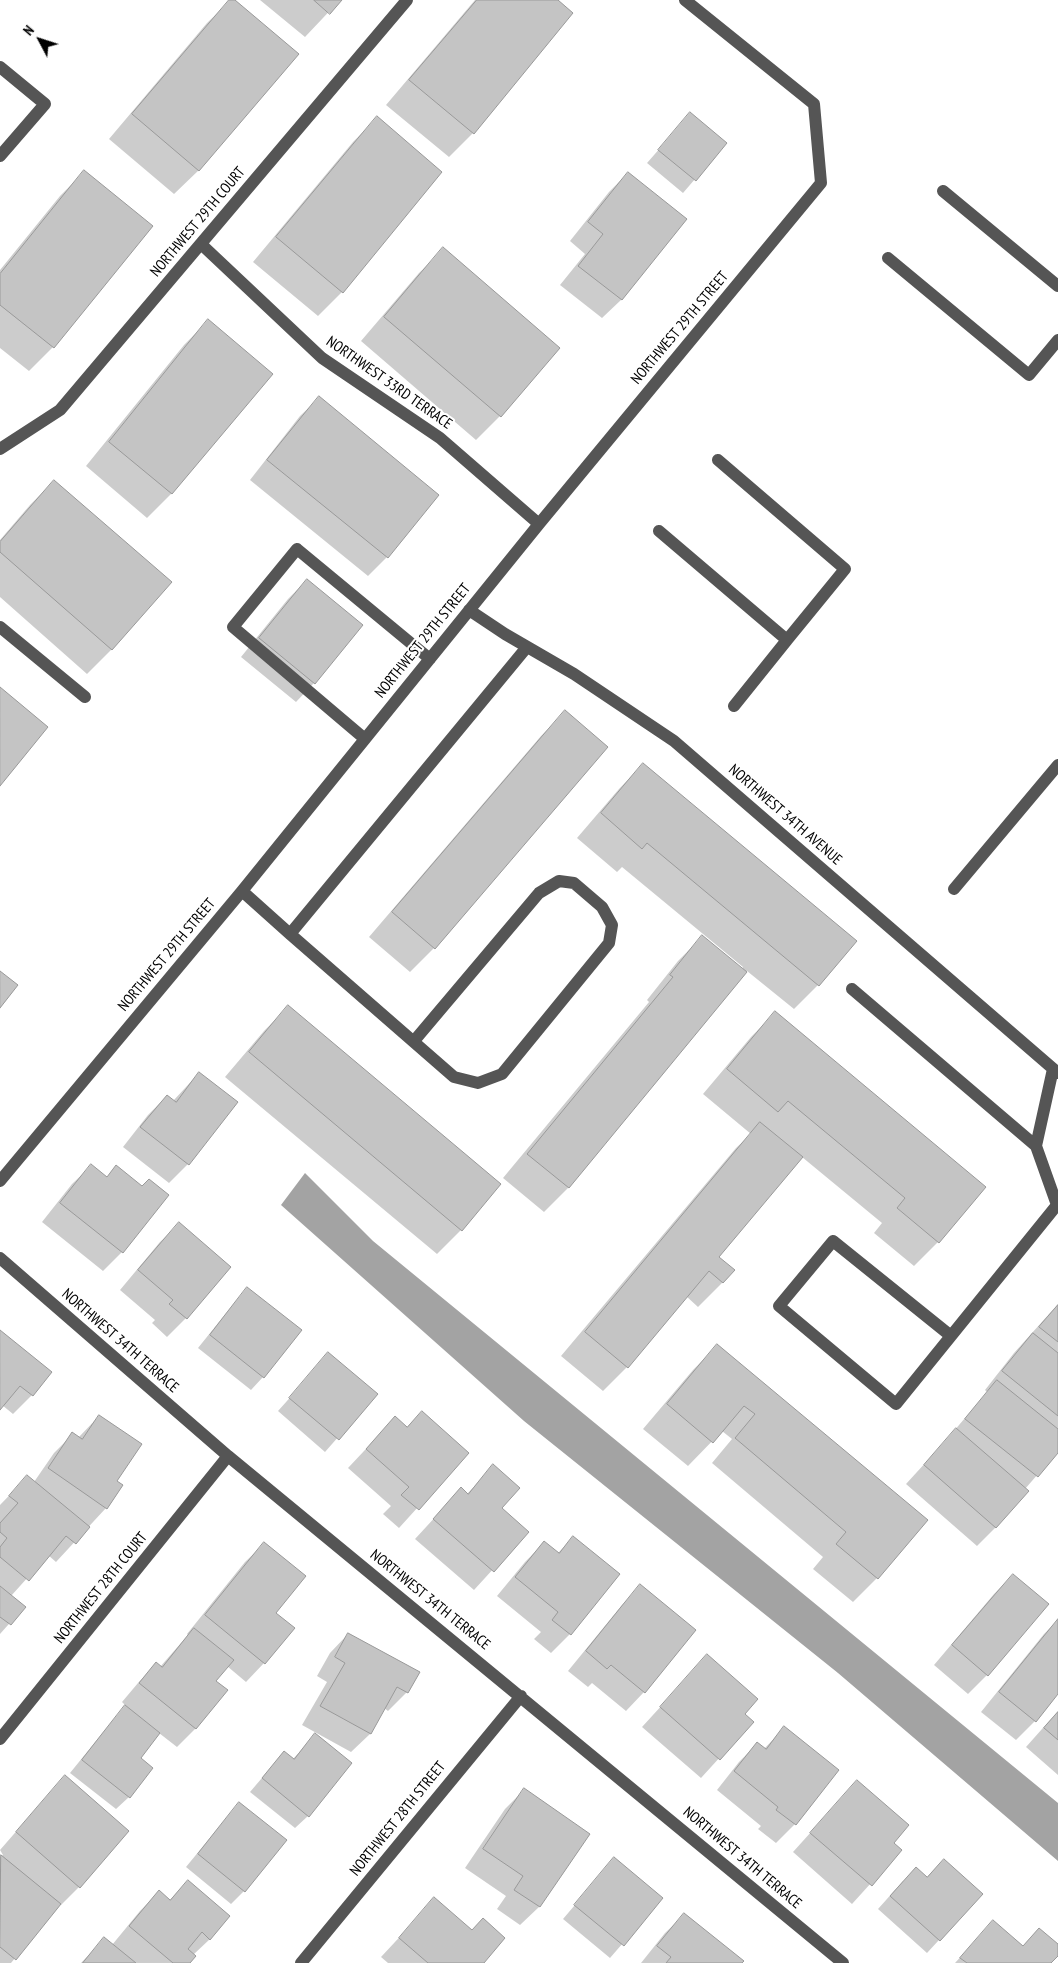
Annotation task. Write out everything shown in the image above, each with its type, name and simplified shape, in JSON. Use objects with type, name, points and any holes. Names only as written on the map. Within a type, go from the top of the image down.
[{"type":"street","name":"NORTHWEST 29TH COURT","points":[[0,449],[60,410],[407,0]]},
{"type":"street","name":"NORTHWEST 29TH STREET","points":[[0,1181],[242,891],[539,524],[821,183],[814,104],[685,0]]},
{"type":"street","points":[[0,67],[45,104],[0,156]]},
{"type":"street","points":[[943,191],[1058,286]]},
{"type":"street","name":"NORTHWEST 33RD TERRACE","points":[[201,244],[322,358],[440,438],[539,524]]},
{"type":"street","points":[[888,258],[1029,375],[1058,340]]},
{"type":"street","points":[[718,460],[845,569],[734,706]]},
{"type":"street","points":[[658,531],[788,640]]},
{"type":"street","points":[[366,739],[233,627],[297,549],[430,659]]},
{"type":"street","name":"NORTHWEST 34TH AVENUE","points":[[469,610],[574,674],[674,740],[1055,1071]]},
{"type":"street","points":[[0,627],[85,697]]},
{"type":"street","points":[[290,934],[528,647]]},
{"type":"street","points":[[954,889],[1058,765]]},
{"type":"street","points":[[242,891],[454,1077],[478,1083],[502,1074],[609,944],[612,925],[602,907],[574,884],[559,881],[539,893],[414,1041]]},
{"type":"street","points":[[852,989],[1036,1146],[1057,1205],[896,1404],[779,1306],[832,1241],[951,1336]]},
{"type":"street","points":[[1036,1146],[1055,1071]]},
{"type":"street","name":"NORTHWEST 34TH TERRACE","points":[[0,1258],[228,1456],[843,1963]]},
{"type":"street","name":"NORTHWEST 28TH COURT","points":[[0,1739],[228,1456]]},
{"type":"street","name":"NORTHWEST 28TH STREET","points":[[301,1963],[520,1696]]},
{"type":"shaded area","points":[[305,1173],[373,1241],[1058,1803],[1058,1861],[838,1673],[524,1421],[281,1205]]},
{"type":"building","points":[[229,0],[235,0],[299,54],[199,171],[132,114]]},
{"type":"building","points":[[314,0],[342,0],[330,14]]},
{"type":"building","points":[[477,0],[558,0],[573,13],[474,134],[409,80]]},
{"type":"building","points":[[690,112],[727,143],[696,181],[658,150]]},
{"type":"building","points":[[377,116],[442,172],[343,293],[276,237]]},
{"type":"building","points":[[84,170],[153,226],[54,348],[0,305],[0,274]]},
{"type":"building","points":[[628,172],[687,219],[622,300],[578,266],[603,234],[588,222]]},
{"type":"building","points":[[443,247],[560,348],[501,417],[384,317]]},
{"type":"building","points":[[208,319],[273,374],[172,494],[109,442]]},
{"type":"building","points":[[319,396],[439,495],[388,558],[267,460]]},
{"type":"building","points":[[54,480],[172,582],[112,650],[0,552],[0,542]]},
{"type":"building","points":[[307,579],[363,625],[315,684],[259,638]]},
{"type":"building","points":[[0,687],[48,727],[0,786]]},
{"type":"building","points":[[565,710],[608,747],[435,949],[392,912]]},
{"type":"building","points":[[643,763],[857,941],[819,986],[647,843],[642,849],[601,813]]},
{"type":"building","points":[[702,935],[747,972],[569,1188],[527,1154],[673,977],[670,975]]},
{"type":"building","points":[[0,971],[18,985],[0,1008]]},
{"type":"building","points":[[288,1005],[501,1184],[462,1231],[249,1052]]},
{"type":"building","points":[[775,1011],[986,1187],[939,1243],[897,1208],[905,1198],[788,1101],[778,1112],[727,1069]]},
{"type":"building","points":[[199,1072],[238,1102],[189,1165],[140,1127],[167,1095],[176,1102]]},
{"type":"building","points":[[760,1122],[803,1157],[719,1257],[735,1270],[723,1283],[709,1271],[628,1368],[585,1332]]},
{"type":"building","points":[[91,1164],[107,1177],[116,1165],[142,1186],[149,1179],[169,1195],[123,1253],[60,1203]]},
{"type":"building","points":[[179,1222],[231,1267],[187,1319],[169,1304],[173,1300],[138,1270]]},
{"type":"building","points":[[247,1287],[302,1330],[264,1378],[210,1335]]},
{"type":"building","points":[[1058,1305],[1058,1342],[1039,1327]]},
{"type":"building","points":[[0,1330],[52,1372],[33,1396],[20,1386],[0,1410]]},
{"type":"building","points":[[1033,1333],[1058,1353],[1058,1416],[1002,1371]]},
{"type":"building","points":[[717,1344],[928,1520],[878,1579],[836,1544],[846,1532],[735,1438],[755,1414],[744,1406],[713,1443],[667,1404]]},
{"type":"building","points":[[328,1352],[378,1394],[339,1440],[289,1398]]},
{"type":"building","points":[[997,1380],[1058,1429],[1058,1453],[1038,1477],[965,1419]]},
{"type":"building","points":[[422,1411],[469,1453],[419,1510],[401,1495],[409,1487],[366,1449],[395,1416],[407,1427]]},
{"type":"building","points":[[99,1415],[142,1444],[117,1481],[123,1485],[107,1509],[48,1468],[72,1432],[82,1439]]},
{"type":"building","points":[[956,1428],[1029,1491],[996,1528],[924,1465]]},
{"type":"building","points":[[493,1464],[520,1488],[502,1508],[529,1532],[494,1572],[433,1519],[461,1487],[468,1494]]},
{"type":"building","points":[[27,1475],[90,1527],[76,1544],[66,1536],[29,1581],[0,1557],[0,1547],[7,1538],[0,1532],[0,1523],[18,1503],[9,1496]]},
{"type":"building","points":[[573,1536],[620,1574],[571,1635],[552,1620],[558,1612],[515,1577],[544,1541],[559,1553]]},
{"type":"building","points":[[264,1542],[306,1576],[276,1613],[295,1628],[265,1664],[205,1615]]},
{"type":"building","points":[[1013,1574],[1049,1604],[988,1676],[952,1645]]},
{"type":"building","points":[[640,1584],[696,1630],[645,1693],[611,1665],[607,1669],[586,1651]]},
{"type":"building","points":[[0,1586],[26,1607],[11,1625],[0,1617]]},
{"type":"building","points":[[1058,1619],[1058,1694],[1036,1722],[999,1692]]},
{"type":"building","points":[[194,1628],[234,1660],[216,1681],[228,1690],[196,1729],[139,1683],[156,1662],[162,1667]]},
{"type":"building","points":[[348,1633],[420,1672],[408,1693],[397,1687],[371,1734],[320,1706],[345,1663],[335,1657]]},
{"type":"building","points":[[707,1654],[758,1699],[745,1714],[754,1722],[720,1760],[660,1707]]},
{"type":"building","points":[[125,1705],[160,1733],[141,1758],[153,1768],[130,1798],[82,1760]]},
{"type":"building","points":[[1058,1712],[1058,1740],[1044,1728]]},
{"type":"building","points":[[784,1726],[839,1770],[796,1825],[776,1810],[778,1807],[734,1771],[757,1742],[766,1749]]},
{"type":"building","points":[[315,1733],[352,1763],[309,1817],[262,1778],[284,1751],[294,1759]]},
{"type":"building","points":[[65,1775],[129,1831],[80,1888],[16,1832]]},
{"type":"building","points":[[857,1780],[909,1825],[894,1843],[902,1850],[872,1886],[810,1833]]},
{"type":"building","points":[[524,1788],[590,1834],[540,1907],[514,1890],[523,1876],[483,1849]]},
{"type":"building","points":[[239,1802],[287,1840],[245,1892],[198,1854]]},
{"type":"building","points":[[1,1855],[61,1904],[16,1960],[0,1947]]},
{"type":"building","points":[[614,1857],[663,1898],[624,1946],[574,1905]]},
{"type":"building","points":[[944,1859],[983,1894],[940,1941],[890,1896],[916,1867],[927,1877]]},
{"type":"building","points":[[188,1880],[230,1916],[210,1940],[202,1932],[188,1949],[196,1956],[190,1963],[173,1963],[129,1926],[159,1890],[170,1900]]},
{"type":"building","points":[[434,1897],[472,1930],[483,1918],[505,1938],[484,1963],[428,1963],[399,1938]]},
{"type":"building","points":[[684,1913],[744,1961],[742,1963],[666,1963],[671,1957],[657,1946]]},
{"type":"building","points":[[993,1920],[1023,1946],[1039,1928],[1058,1944],[1058,1956],[1051,1963],[967,1963],[960,1958]]},
{"type":"building","points":[[104,1937],[136,1963],[83,1963]]}]
